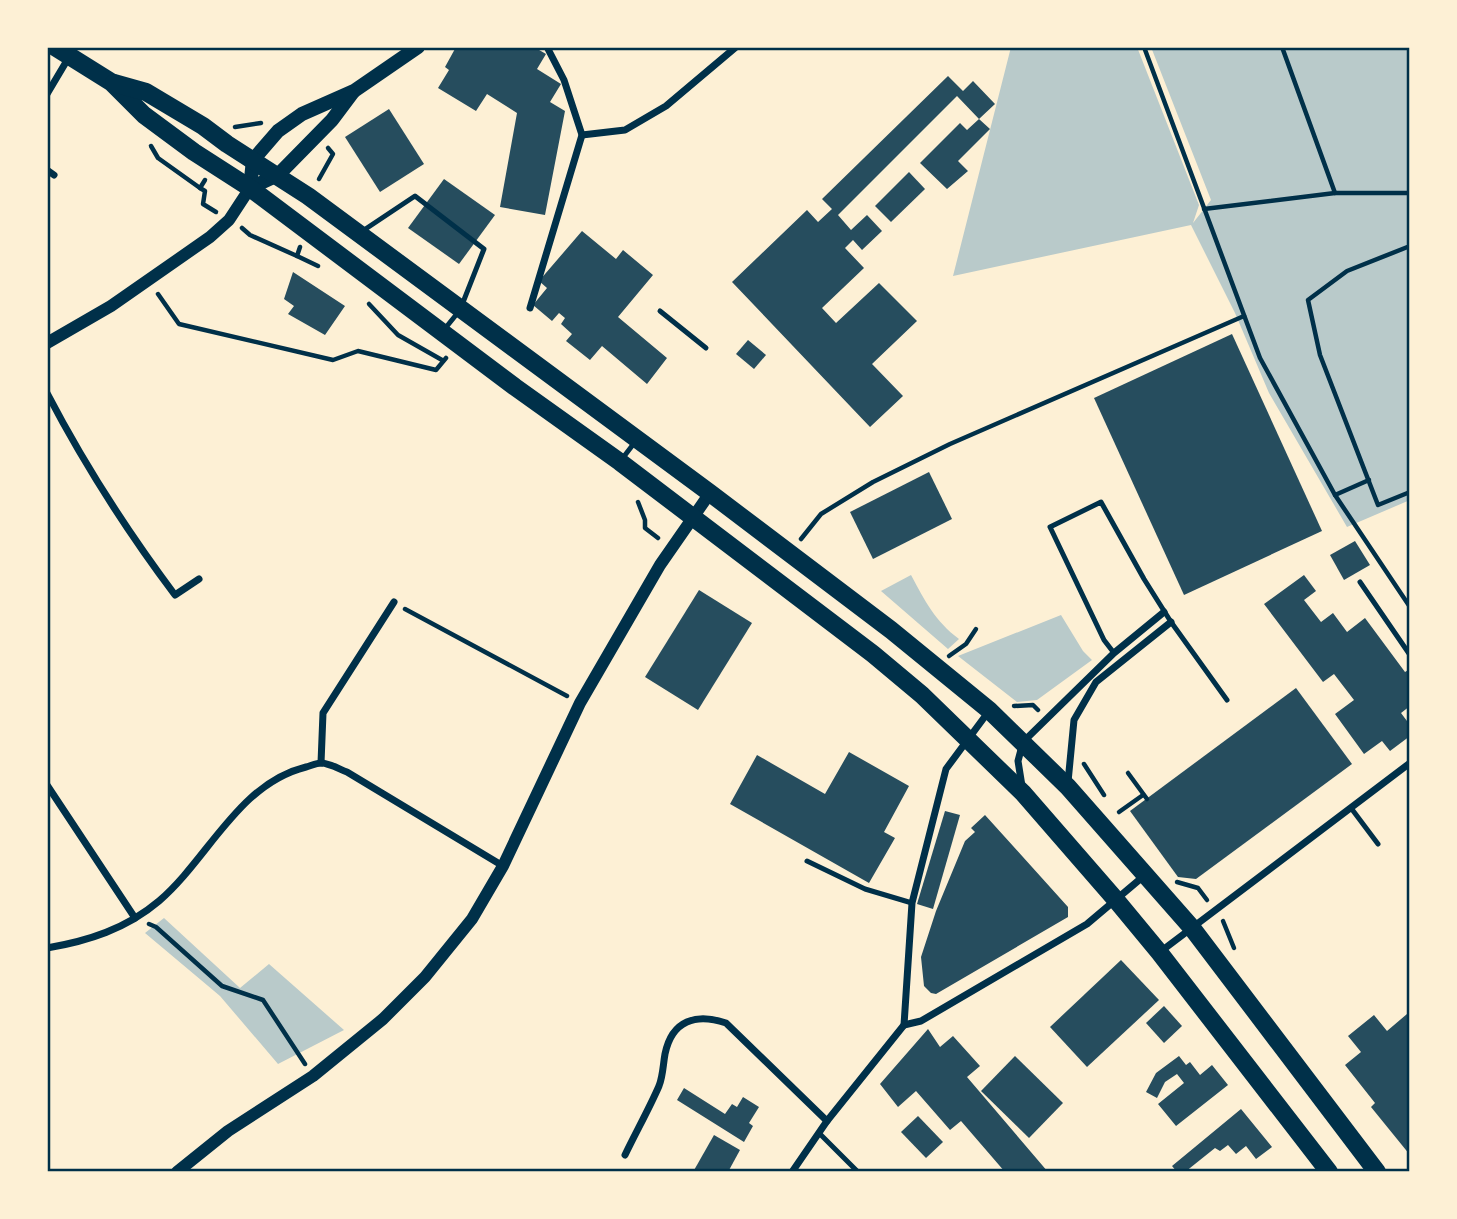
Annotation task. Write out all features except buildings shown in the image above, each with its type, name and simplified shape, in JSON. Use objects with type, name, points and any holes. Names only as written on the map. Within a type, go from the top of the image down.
[{"type":"main road","points":[[250,188],[253,160],[278,131],[302,114],[354,91],[418,47]]},
{"type":"main road","points":[[62,52],[110,82],[144,115],[194,152],[250,188],[458,345],[620,462],[873,654],[922,695],[1023,793],[1116,900],[1329,1172]]},
{"type":"main road","points":[[110,82],[146,92],[278,175],[710,493],[891,630],[989,710],[1068,787],[1192,928],[1377,1172]]},
{"type":"main road","points":[[250,188],[278,175],[332,120],[354,91]]},
{"type":"street","points":[[530,308],[582,135],[564,80],[547,47]]},
{"type":"street","points":[[582,135],[625,130],[666,106],[736,47]]},
{"type":"street","points":[[47,94],[62,52]]},
{"type":"street","points":[[47,343],[111,306],[210,237],[229,220],[250,188]]},
{"type":"street","points":[[47,393],[79,453],[142,551],[175,595],[199,579]]},
{"type":"street","points":[[177,1172],[228,1131],[313,1076],[383,1019],[425,977],[472,919],[503,866],[580,703],[660,565],[710,493]]},
{"type":"street","points":[[321,763],[323,713],[394,602]]},
{"type":"street","points":[[1023,793],[1018,761],[1023,743],[1045,718],[1114,653],[1164,612]]},
{"type":"street","points":[[1068,787],[1074,720],[1096,681],[1171,622]]},
{"type":"street","points":[[904,1026],[912,903],[946,769],[989,710]]},
{"type":"street","points":[[47,948],[83,942],[110,932],[135,918],[176,884],[258,790],[277,777],[321,763],[346,772],[503,866]]},
{"type":"street","points":[[1159,952],[1410,764]]},
{"type":"street","points":[[47,785],[135,918]]},
{"type":"street","points":[[792,1172],[827,1121],[904,1026],[921,1021],[1087,924],[1145,875]]},
{"type":"street","points":[[625,1154],[659,1086],[670,1039],[679,1027],[693,1018],[710,1018],[726,1023],[827,1121]]},
{"type":"lane","points":[[358,234],[415,195],[484,249],[460,310],[442,332]]},
{"type":"lane","points":[[660,311],[706,348]]},
{"type":"lane","points":[[620,462],[637,439]]},
{"type":"lane","points":[[1114,653],[1104,640],[1050,527],[1101,502],[1164,612],[1227,699]]},
{"type":"lane","points":[[1360,582],[1410,655]]},
{"type":"lane","points":[[1351,808],[1378,844]]},
{"type":"lane","points":[[807,861],[865,889],[912,903]]},
{"type":"lane","points":[[819,1133],[858,1172]]},
{"type":"path","points":[[1144,47],[1260,358],[1335,495],[1410,607]]},
{"type":"path","points":[[1282,47],[1335,193]]},
{"type":"path","points":[[1205,209],[1335,193],[1410,193]]},
{"type":"path","points":[[1410,246],[1347,271],[1308,300],[1320,355],[1378,505],[1410,492]]},
{"type":"path","points":[[149,280],[179,324],[333,360],[358,351],[436,370],[458,345]]},
{"type":"path","points":[[791,554],[821,514],[873,482],[950,444],[1244,316]]},
{"type":"path","points":[[1335,495],[1369,480]]},
{"type":"path","points":[[394,602],[580,703]]},
{"type":"path","points":[[946,659],[966,644],[976,629]]},
{"type":"path","points":[[1119,812],[1145,797],[1128,773]]},
{"type":"path","points":[[135,918],[156,927],[222,986],[263,1000],[313,1076]]},
{"type":"shaded area","points":[[1011,47],[1137,47],[1199,205],[1193,223],[1211,200],[1151,47],[1410,47],[1410,500],[1347,527],[1269,393],[1235,313],[1191,225],[953,276]]},
{"type":"shaded area","points":[[911,575],[937,618],[959,639],[948,649],[881,591]]},
{"type":"shaded area","points":[[1061,615],[1083,651],[1092,660],[1037,700],[1017,702],[958,656]]},
{"type":"shaded area","points":[[164,918],[240,988],[269,964],[344,1030],[278,1064],[220,996],[145,933]]}]
